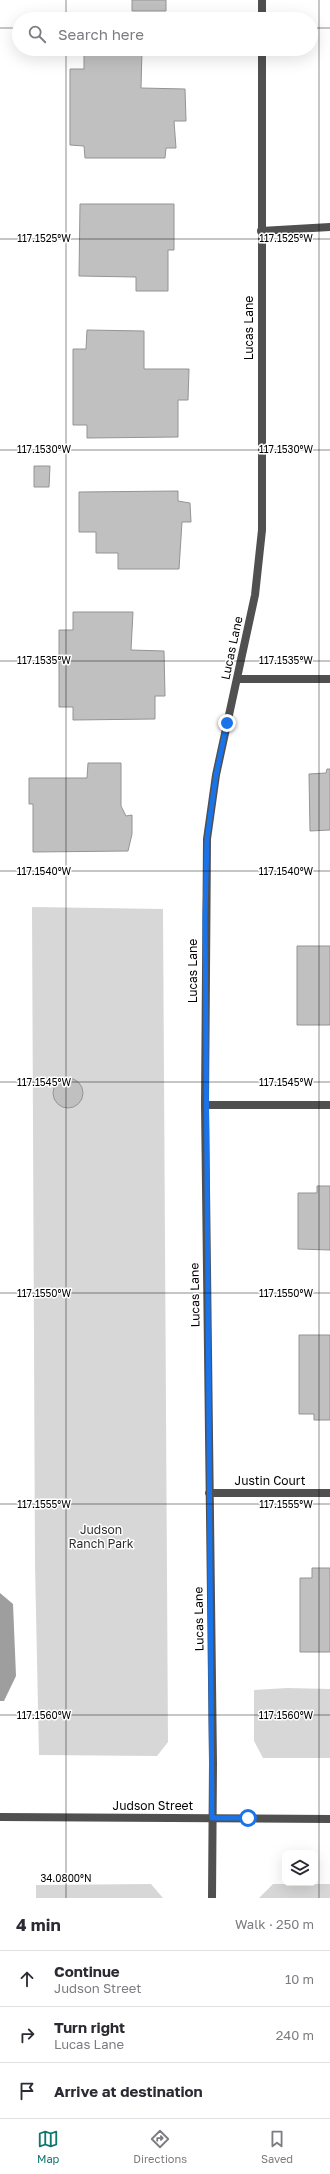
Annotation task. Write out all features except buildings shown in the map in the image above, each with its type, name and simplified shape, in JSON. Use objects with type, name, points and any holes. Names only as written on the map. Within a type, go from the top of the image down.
[{"type":"street","points":[[262,0],[262,12]]},
{"type":"street","name":"Lucas Lane","points":[[212,1898],[205,1105],[207,839],[216,775],[255,595],[262,530],[262,56]]},
{"type":"street","points":[[261,231],[330,227]]},
{"type":"street","points":[[238,679],[330,679]]},
{"type":"street","points":[[205,1105],[330,1105]]},
{"type":"street","name":"Justin Court","points":[[209,1492],[330,1492]]},
{"type":"street","name":"Judson Street","points":[[0,1817],[330,1820]]},
{"type":"green space","name":"Judson Ranch Park","points":[[32,907],[163,909],[168,1742],[157,1756],[39,1755],[35,1565]]},
{"type":"green space","points":[[287,1688],[330,1689],[330,1758],[263,1758],[254,1741],[254,1690]]},
{"type":"green space","points":[[151,1884],[163,1898],[36,1898],[36,1885]]},
{"type":"green space","points":[[273,1884],[282,1884],[282,1886],[318,1886],[318,1884],[330,1884],[330,1898],[259,1898]]},
{"type":"shaded area","points":[[0,1593],[13,1604],[16,1676],[4,1701],[0,1701]]},
{"type":"route","points":[[227,723],[216,775],[207,839],[205,917],[205,1105],[213,1763],[212,1818],[248,1818]]}]
